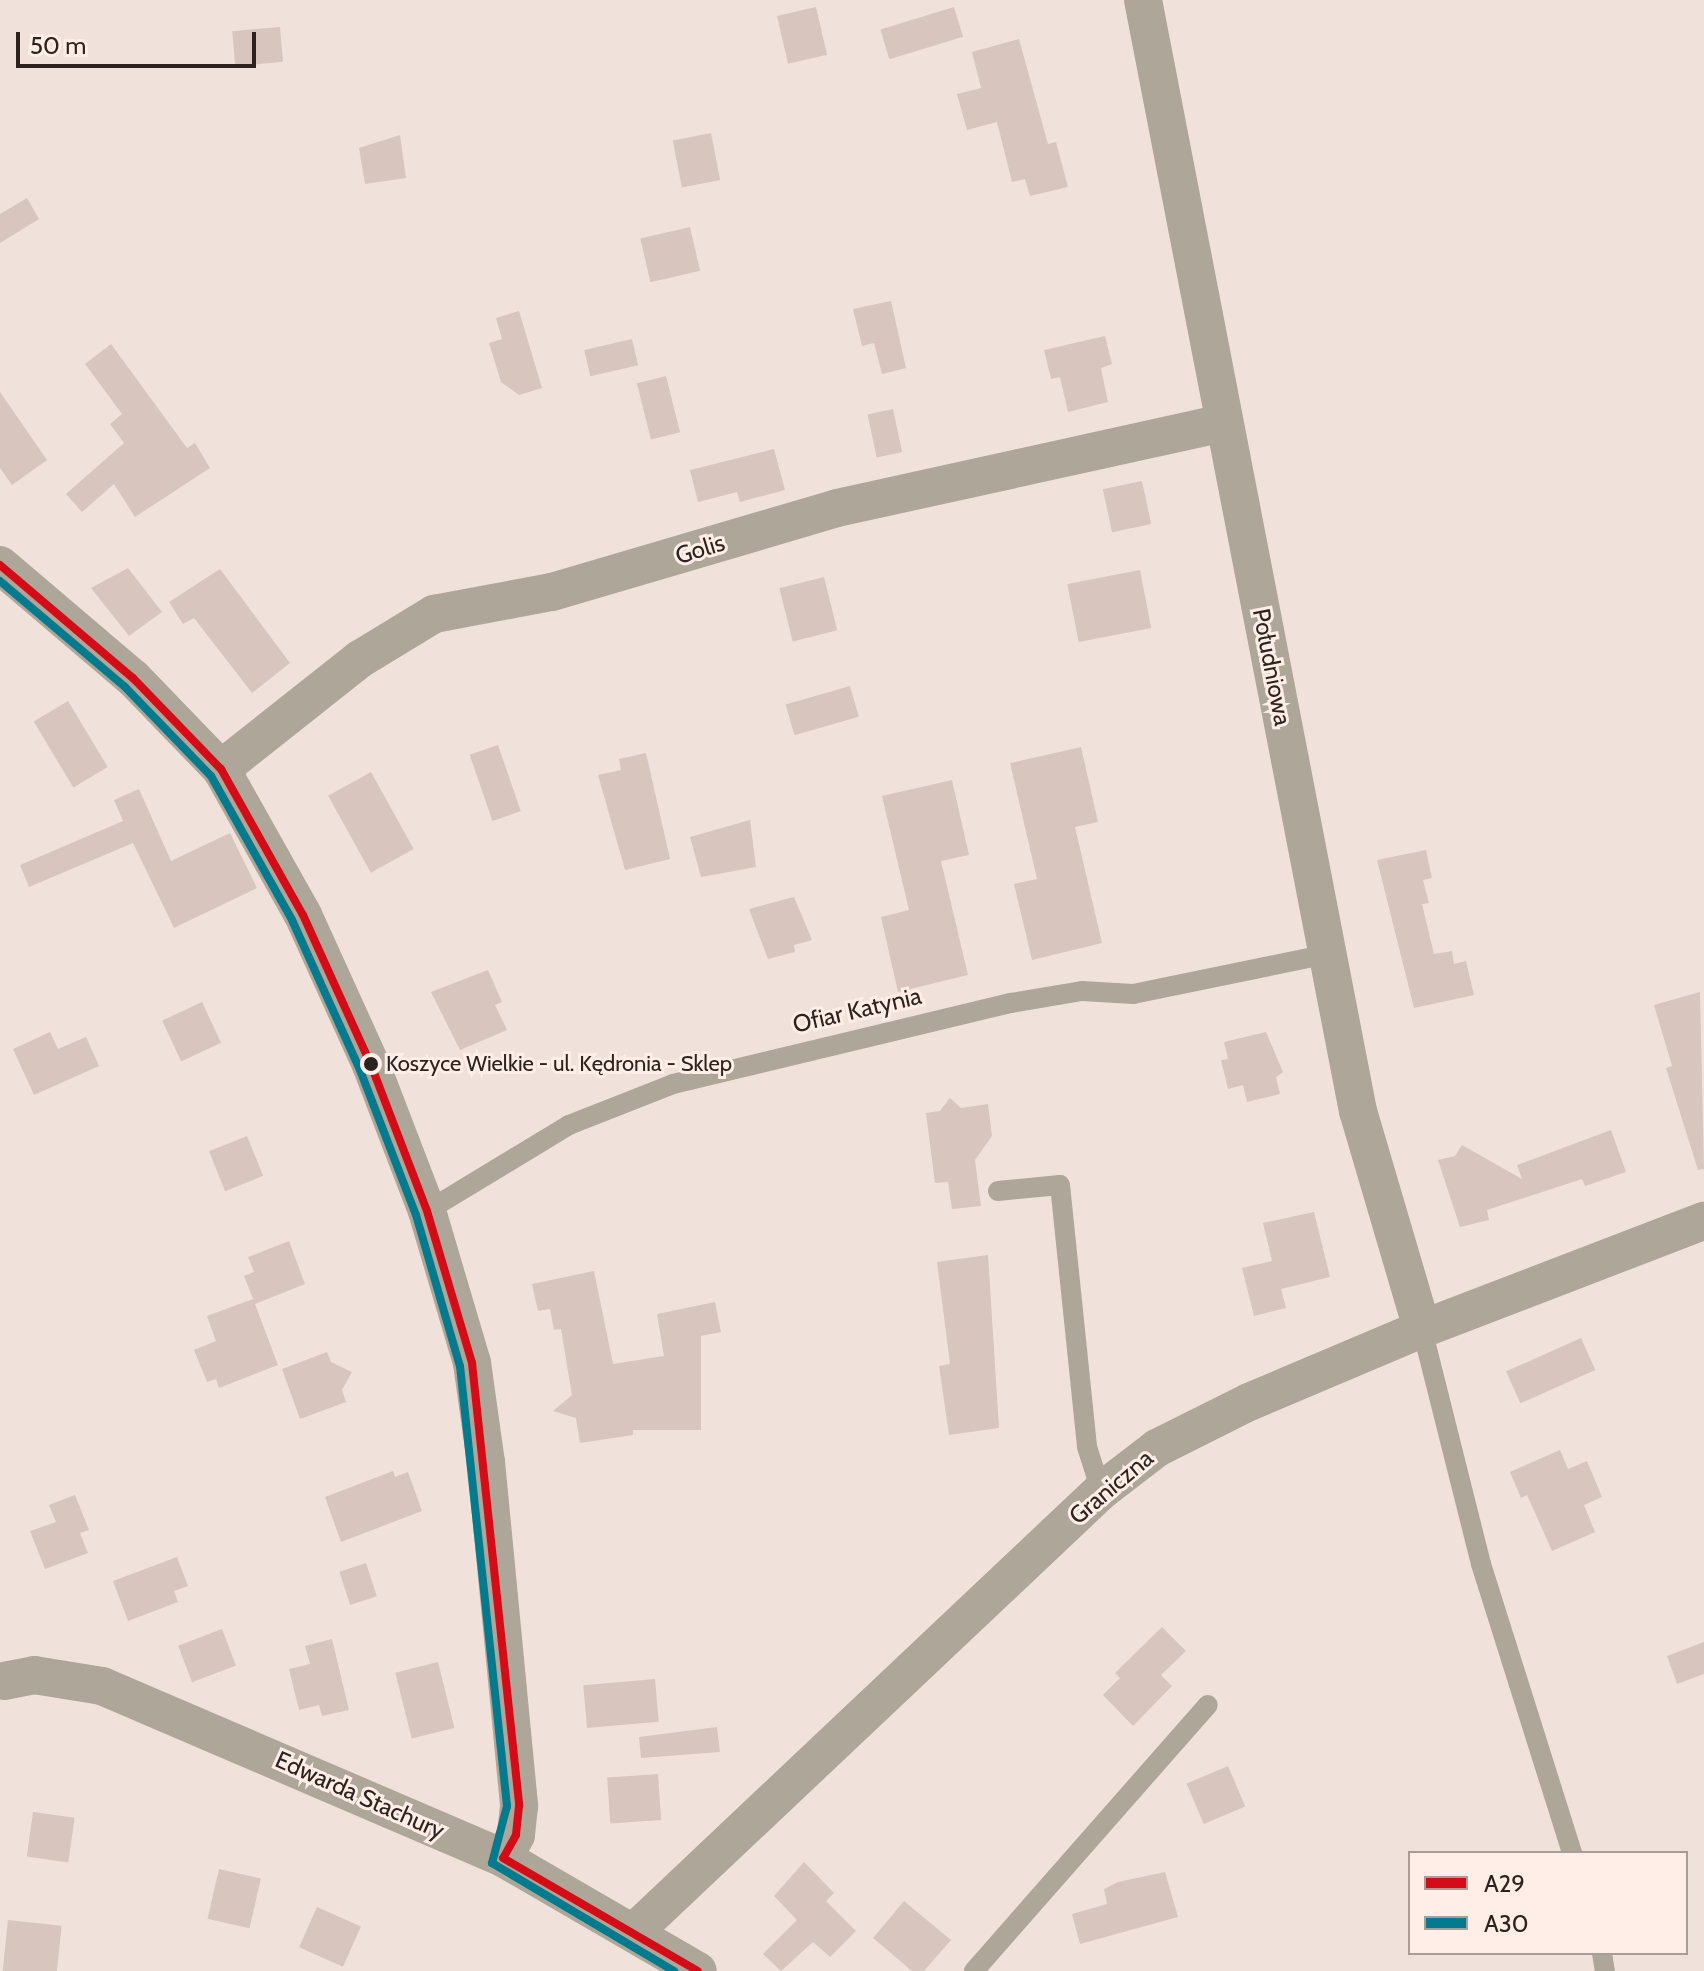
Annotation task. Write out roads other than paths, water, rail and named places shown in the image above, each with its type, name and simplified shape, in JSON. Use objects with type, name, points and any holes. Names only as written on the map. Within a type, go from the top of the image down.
[{"type":"street","name":"Południowa","points":[[1143,0],[1358,1111],[1422,1329]]},
{"type":"street","name":"Golis","points":[[221,769],[360,659],[434,614],[552,592],[837,508],[1223,423]]},
{"type":"street","points":[[0,565],[133,678],[221,769],[267,845],[352,1017],[427,1211],[472,1363],[486,1462],[519,1806],[516,1835],[503,1858]]},
{"type":"street","name":"Graniczna","points":[[634,1932],[1101,1491],[1170,1442],[1422,1329],[1704,1221]]},
{"type":"street","name":"Edwarda Stachury","points":[[1,1682],[34,1675],[102,1686],[503,1858],[698,1971]]},
{"type":"lane","name":"Ofiar Katynia","points":[[427,1211],[569,1125],[673,1084],[1011,1003],[1082,991],[1133,994],[1328,954]]},
{"type":"lane","points":[[998,1191],[1060,1185],[1087,1447],[1101,1491]]},
{"type":"lane","points":[[1422,1329],[1481,1564],[1571,1851]]},
{"type":"lane","points":[[974,1971],[1208,1705]]},
{"type":"place","name":"Koszyce Wielkie - ul. Kędronia - Sklep","points":[[371,1064]]}]
